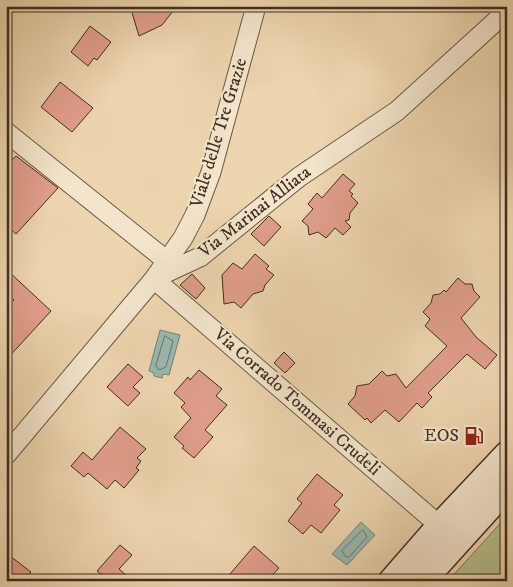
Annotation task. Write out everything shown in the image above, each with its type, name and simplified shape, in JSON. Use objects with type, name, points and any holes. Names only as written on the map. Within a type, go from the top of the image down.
[{"type":"street","name":"Viale delle Tre Grazie","points":[[154,278],[167,261],[195,215],[211,172],[256,6]]},
{"type":"street","name":"Via Marinai Alliata","points":[[6,456],[154,278],[200,256],[298,177],[397,111],[507,11]]},
{"type":"street","points":[[6,132],[167,261]]},
{"type":"street","name":"Via Corrado Tommasi Crudeli","points":[[154,278],[440,526]]},
{"type":"street","points":[[392,581],[440,526],[507,455]]},
{"type":"street","points":[[422,581],[507,487]]},
{"type":"green space","points":[[507,516],[507,581],[448,581]]},
{"type":"water","points":[[160,330],[180,335],[169,375],[163,374],[162,378],[154,376],[154,373],[149,371]]},
{"type":"water","points":[[361,522],[375,535],[347,565],[332,554]]},
{"type":"building","points":[[130,6],[177,6],[162,25],[139,36]]},
{"type":"building","points":[[90,26],[111,42],[97,60],[94,58],[88,66],[71,52]]},
{"type":"building","points":[[60,82],[93,108],[72,132],[41,107]]},
{"type":"building","points":[[16,156],[58,188],[16,234],[6,225],[6,166]]},
{"type":"building","points":[[343,174],[355,184],[349,191],[358,203],[350,213],[349,220],[345,221],[351,227],[343,235],[335,228],[326,238],[318,232],[309,235],[308,226],[302,221],[313,209],[308,204],[317,193],[322,198]]},
{"type":"building","points":[[269,216],[281,227],[264,246],[251,234]]},
{"type":"building","points":[[255,254],[269,266],[266,269],[274,275],[265,285],[263,291],[253,294],[241,308],[234,302],[224,304],[222,275],[233,263],[242,269]]},
{"type":"building","points":[[6,269],[51,311],[6,360],[6,308],[14,300],[6,294]]},
{"type":"building","points":[[192,274],[205,288],[196,299],[180,285]]},
{"type":"building","points":[[458,278],[465,284],[472,284],[474,291],[480,297],[461,318],[476,337],[497,355],[485,369],[467,354],[428,393],[432,397],[422,408],[417,403],[399,422],[385,410],[371,423],[367,418],[365,420],[348,404],[355,396],[357,386],[369,384],[382,371],[387,376],[396,374],[406,388],[447,346],[425,326],[430,319],[423,312],[431,303],[433,295],[440,294],[444,290],[446,292]]},
{"type":"building","points":[[284,352],[295,363],[285,373],[274,363]]},
{"type":"building","points":[[128,364],[143,377],[133,387],[140,393],[128,406],[107,387]]},
{"type":"building","points":[[199,370],[222,389],[216,396],[227,405],[205,430],[213,437],[194,458],[182,448],[184,446],[174,437],[191,418],[181,407],[185,403],[174,393],[188,377],[190,380]]},
{"type":"building","points":[[120,427],[146,449],[137,458],[141,461],[136,468],[139,470],[124,488],[115,480],[107,489],[88,473],[84,477],[71,466],[83,452],[92,460]]},
{"type":"building","points":[[317,474],[343,495],[334,505],[340,510],[321,533],[311,525],[303,534],[288,521],[302,503],[297,499]]},
{"type":"building","points":[[120,545],[132,555],[119,569],[133,581],[109,581],[97,571]]},
{"type":"building","points":[[254,546],[279,568],[267,581],[224,581]]},
{"type":"building","points":[[6,553],[31,572],[24,581],[6,581]]},
{"type":"place","name":"EOS","points":[[474,436]]}]
